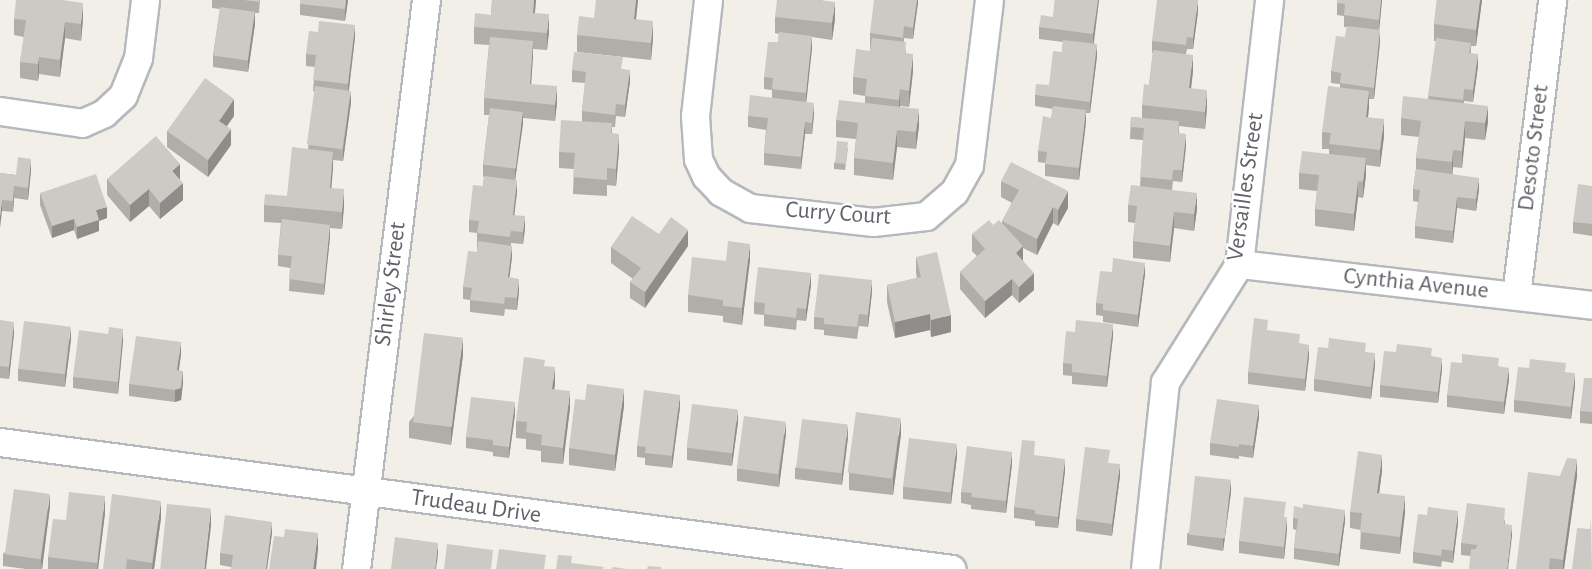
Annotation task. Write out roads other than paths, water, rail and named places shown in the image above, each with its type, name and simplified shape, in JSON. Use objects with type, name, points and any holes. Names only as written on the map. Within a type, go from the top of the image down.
[{"type":"street","points":[[0,111],[82,123],[104,113],[123,95],[138,58],[145,0]]},
{"type":"street","name":"Shirley Street","points":[[356,569],[426,0]]},
{"type":"street","name":"Curry Court","points":[[708,0],[695,116],[698,159],[706,176],[721,192],[750,208],[873,222],[926,216],[954,192],[969,165],[989,0]]},
{"type":"street","name":"Versailles Street","points":[[1145,569],[1165,382],[1239,264],[1269,0]]},
{"type":"street","name":"Desoto Street","points":[[1516,295],[1551,0]]},
{"type":"street","name":"Cynthia Avenue","points":[[1239,264],[1592,305]]},
{"type":"street","name":"Trudeau Drive","points":[[0,442],[365,492],[754,557],[952,569]]}]
